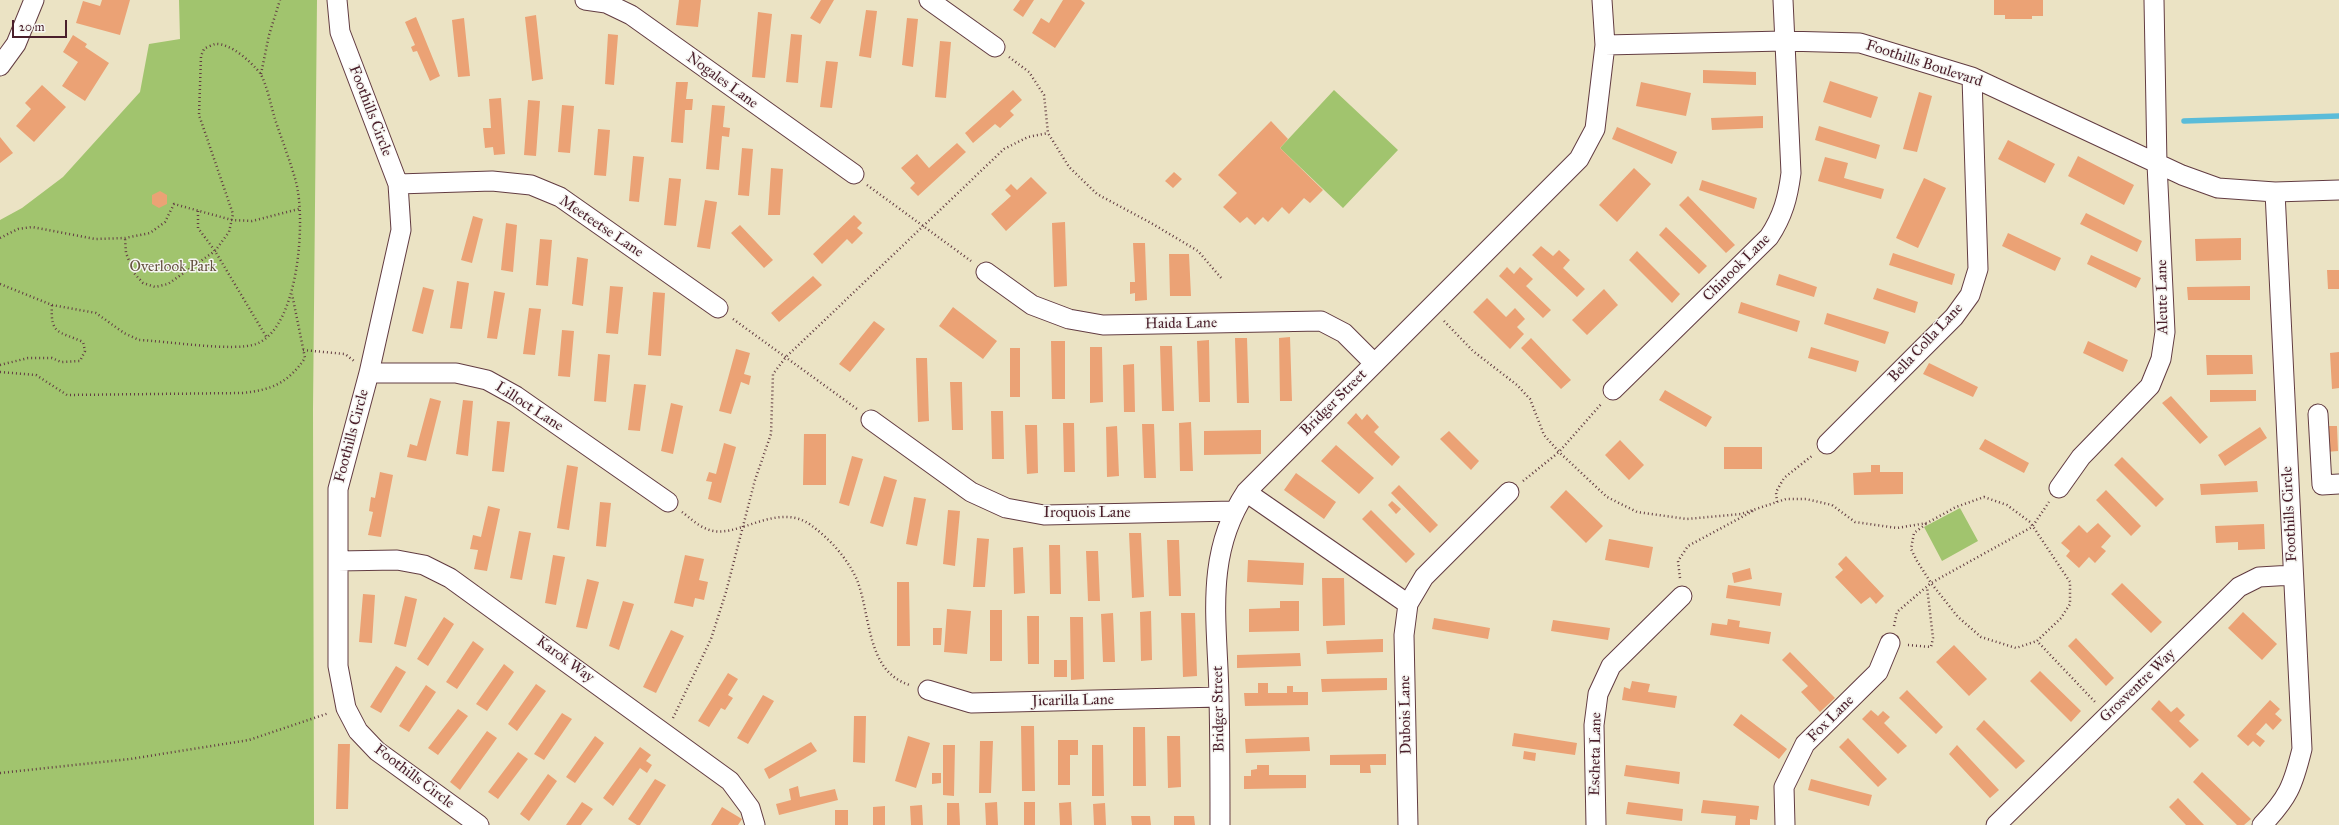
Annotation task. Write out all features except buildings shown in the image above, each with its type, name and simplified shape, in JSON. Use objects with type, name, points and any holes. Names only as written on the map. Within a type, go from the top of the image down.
[{"type":"street","points":[[0,66],[16,44],[34,0]]},
{"type":"street","name":"Foothills Circle","points":[[338,0],[340,32],[398,184],[401,230],[369,373],[338,489],[338,666],[346,708],[358,730],[377,751],[458,819],[479,825]]},
{"type":"street","name":"Nogales Lane","points":[[585,0],[633,8],[854,174]]},
{"type":"street","points":[[929,0],[995,47]]},
{"type":"street","points":[[1602,0],[1605,45]]},
{"type":"street","name":"Chinook Lane","points":[[1613,390],[1769,237],[1782,217],[1789,195],[1791,173],[1783,0]]},
{"type":"street","name":"Aleute Lane","points":[[2059,488],[2081,457],[2150,386],[2161,359],[2166,332],[2157,164],[2154,0]]},
{"type":"street","name":"Foothills Boulevard","points":[[1605,45],[1784,40],[1860,43],[1972,77],[2157,164],[2218,188],[2275,192],[2339,190]]},
{"type":"street","name":"Bridger Street","points":[[1220,825],[1219,697],[1215,593],[1220,548],[1234,511],[1246,492],[1579,159],[1595,129],[1605,45]]},
{"type":"street","name":"Bella Colla Lane","points":[[1827,444],[1954,317],[1970,295],[1978,269],[1972,77]]},
{"type":"street","name":"Meeteetse Lane","points":[[398,184],[492,181],[531,185],[560,197],[718,308]]},
{"type":"street","name":"Foothills Circle","points":[[2262,825],[2282,804],[2295,779],[2302,749],[2275,192]]},
{"type":"street","name":"Haida Lane","points":[[986,272],[1032,305],[1069,319],[1103,325],[1321,321],[1344,333],[1374,363]]},
{"type":"street","name":"Lilloct Lane","points":[[369,373],[456,373],[487,380],[516,396],[668,502]]},
{"type":"street","points":[[2318,414],[2322,485],[2339,484]]},
{"type":"street","name":"Iroquois Lane","points":[[871,420],[971,492],[1006,508],[1044,515],[1234,511]]},
{"type":"street","points":[[1246,492],[1408,604]]},
{"type":"street","name":"Dubois Lane","points":[[1408,825],[1404,636],[1408,604],[1424,577],[1509,492]]},
{"type":"street","name":"Karok Way","points":[[338,561],[397,560],[424,565],[450,578],[667,733],[730,781],[750,808],[755,825]]},
{"type":"street","name":"Grosventre Way","points":[[1996,825],[2239,587],[2259,576],[2293,575]]},
{"type":"street","name":"Escheta Lane","points":[[1596,825],[1594,725],[1598,694],[1611,666],[1682,596]]},
{"type":"street","name":"Fox Lane","points":[[1785,825],[1784,787],[1805,744],[1878,672],[1890,643]]},
{"type":"street","name":"Jicarilla Lane","points":[[928,690],[971,703],[1219,697]]},
{"type":"path","points":[[261,74],[269,35],[280,0]]},
{"type":"path","points":[[0,284],[52,305],[96,313],[124,333],[139,340],[242,347],[267,338],[283,314],[292,294],[298,263],[299,209],[296,183],[261,74],[242,56],[227,47],[215,44],[204,49],[201,56],[200,115],[233,214],[229,232],[215,251],[168,284],[155,287],[143,284],[134,272],[126,253],[125,238]]},
{"type":"path","points":[[995,47],[1028,72],[1044,96],[1048,133],[1069,166],[1097,194],[1151,223],[1198,251],[1222,279]]},
{"type":"path","points":[[667,733],[711,639],[755,480],[771,434],[773,374],[786,357],[921,226],[1004,149],[1028,137],[1048,133]]},
{"type":"path","points":[[854,174],[921,226],[986,272]]},
{"type":"path","points":[[0,238],[18,228],[32,227],[95,238],[125,238],[150,233],[166,222],[174,204],[198,212],[232,220],[252,221],[299,209]]},
{"type":"path","points":[[198,212],[198,228],[215,251],[267,338]]},
{"type":"path","points":[[0,372],[36,375],[67,395],[242,393],[262,391],[278,386],[298,367],[305,358],[292,294]]},
{"type":"path","points":[[0,365],[28,358],[52,358],[61,362],[80,361],[85,351],[83,342],[54,328],[51,321],[52,305]]},
{"type":"path","points":[[1431,307],[1473,351],[1517,385],[1530,399],[1544,435],[1559,452],[1607,497],[1637,512],[1686,519],[1741,514],[1786,499],[1806,499],[1832,506],[1855,522],[1897,528],[1927,523]]},
{"type":"path","points":[[718,308],[871,420]]},
{"type":"path","points":[[303,350],[345,354],[369,373]]},
{"type":"path","points":[[1509,492],[1559,452],[1613,390]]},
{"type":"path","points":[[1777,502],[1776,492],[1784,478],[1827,444]]},
{"type":"path","points":[[1927,587],[1933,638],[1931,647],[1890,643],[1897,612],[1931,583],[2032,527],[2059,488]]},
{"type":"path","points":[[1984,497],[2006,505],[2032,527],[2070,582],[2070,604],[2062,618],[2038,641],[2016,648],[1981,637],[1958,617],[1931,583],[1911,549],[1914,532],[1927,523],[1956,507],[1984,497]]},
{"type":"path","points":[[668,502],[707,530],[725,530],[773,518],[792,517],[811,525],[828,540],[844,558],[856,579],[877,653],[888,673],[898,681],[928,690]]},
{"type":"path","points":[[1682,596],[1678,561],[1688,546],[1732,524],[1756,508]]},
{"type":"path","points":[[2038,641],[2108,715]]},
{"type":"path","points":[[0,773],[130,759],[249,740],[346,708]]},
{"type":"green space","name":"Overlook Park","points":[[179,0],[317,0],[313,409],[314,825],[0,825],[0,220],[22,208],[63,177],[140,92],[149,44],[180,39]]},
{"type":"green space","points":[[1334,90],[1398,150],[1343,208],[1280,148]]},
{"type":"green space","points":[[1960,508],[1978,541],[1942,561],[1924,527]]},
{"type":"waterway","points":[[2184,121],[2339,116]]}]
